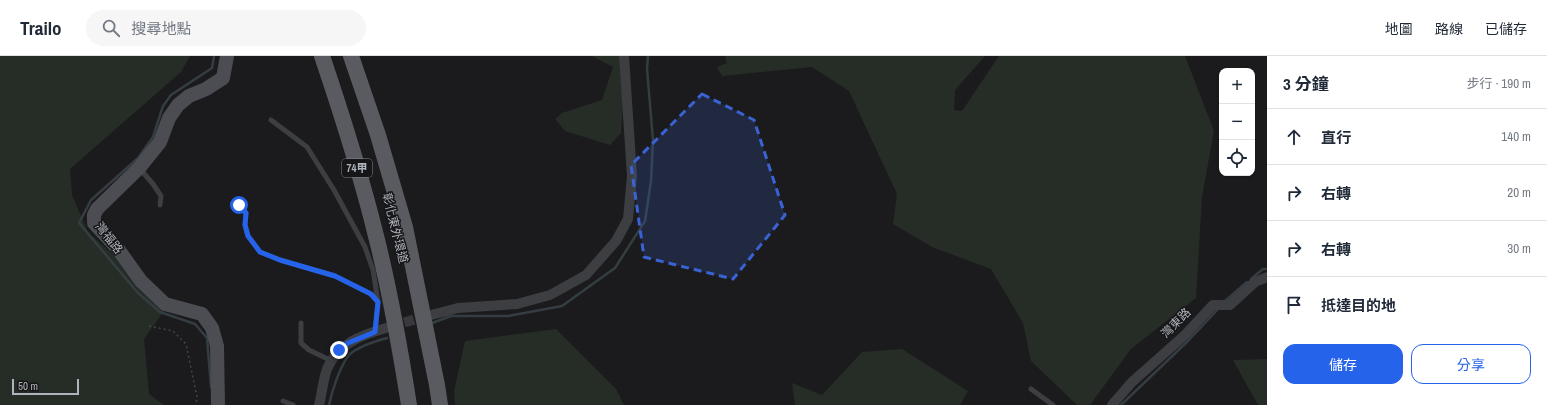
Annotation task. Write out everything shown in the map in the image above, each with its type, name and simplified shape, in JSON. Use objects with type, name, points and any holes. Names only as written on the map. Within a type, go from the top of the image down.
[{"type":"main road","name":"74甲","points":[[322,56],[351,146],[376,235],[387,281],[409,405]]},
{"type":"main road","name":"彰化東外環道","points":[[329,56],[357,139],[383,234],[410,364],[415,405]]},
{"type":"main road","name":"彰化東外環道","points":[[343,56],[370,139],[407,277],[423,362],[429,405]]},
{"type":"main road","name":"74甲","points":[[351,56],[378,135],[405,227],[440,405]]},
{"type":"street","name":"灣福路","points":[[218,405],[218,346],[212,328],[202,314],[164,304],[141,281],[118,249],[94,223],[94,215],[97,209],[139,168],[160,142],[169,118],[178,105],[189,96],[206,89],[223,78],[227,56]]},
{"type":"street","points":[[431,315],[458,308],[516,304],[550,295],[586,275],[616,241],[628,219],[632,176],[624,56]]},
{"type":"street","name":"灣東路","points":[[1112,405],[1132,382],[1185,335],[1213,305],[1230,305],[1255,282],[1267,277]]},
{"type":"street","points":[[319,405],[327,369],[339,350],[348,343],[386,328]]},
{"type":"lane","points":[[271,120],[307,147],[334,190],[365,247],[373,270],[378,302],[375,332]]},
{"type":"lane","points":[[139,168],[161,196],[160,205]]},
{"type":"lane","points":[[239,205],[246,213],[245,225],[248,236],[260,252],[280,260],[335,276],[371,294],[378,302]]},
{"type":"lane","points":[[301,323],[301,343],[309,350],[332,361]]},
{"type":"lane","points":[[1031,389],[1053,405]]},
{"type":"lane","points":[[283,401],[292,405]]},
{"type":"path","points":[[149,326],[173,331],[186,344],[197,397],[196,405]]},
{"type":"highlighted area","points":[[702,94],[754,120],[785,215],[733,279],[644,257],[631,165]]},
{"type":"shaded area","points":[[0,56],[190,56],[181,72],[70,169],[72,195],[88,232],[168,305],[144,339],[149,394],[164,405],[0,405]]},
{"type":"shaded area","points":[[592,56],[626,56],[621,133],[610,145],[565,131],[555,119],[562,113],[602,100],[613,67]]},
{"type":"shaded area","points":[[725,56],[985,56],[955,90],[954,110],[962,111],[999,56],[1185,56],[1214,131],[1202,197],[1196,298],[1131,349],[1090,405],[1077,405],[1031,361],[1023,323],[991,269],[932,247],[893,224],[897,194],[849,91],[812,67],[722,76],[717,67],[727,63]]},
{"type":"shaded area","points":[[556,329],[616,389],[624,405],[455,405],[454,391],[465,341]]},
{"type":"shaded area","points":[[902,349],[968,391],[960,405],[795,405],[792,383],[822,395],[862,352]]},
{"type":"shaded area","points":[[1267,359],[1267,405],[1258,405],[1233,360]]},
{"type":"waterway","points":[[211,387],[207,338],[195,324],[160,312],[138,293],[79,223],[91,200],[138,158],[153,137],[163,106],[171,95],[212,68],[214,56]]},
{"type":"waterway","points":[[432,323],[451,316],[508,316],[562,306],[615,268],[645,221],[651,181],[653,140],[647,69],[648,56]]},
{"type":"waterway","points":[[1251,279],[1263,269],[1267,269]]},
{"type":"waterway","points":[[1225,301],[1247,282]]},
{"type":"waterway","points":[[1121,405],[1189,340],[1219,308]]},
{"type":"waterway","points":[[329,405],[334,386],[349,355],[362,347],[387,338]]},
{"type":"tunnel","points":[[390,327],[429,315]]},
{"type":"route","points":[[239,205],[246,213],[245,225],[248,236],[260,252],[280,260],[335,276],[371,294],[378,302],[375,332],[348,343],[339,350]]}]
